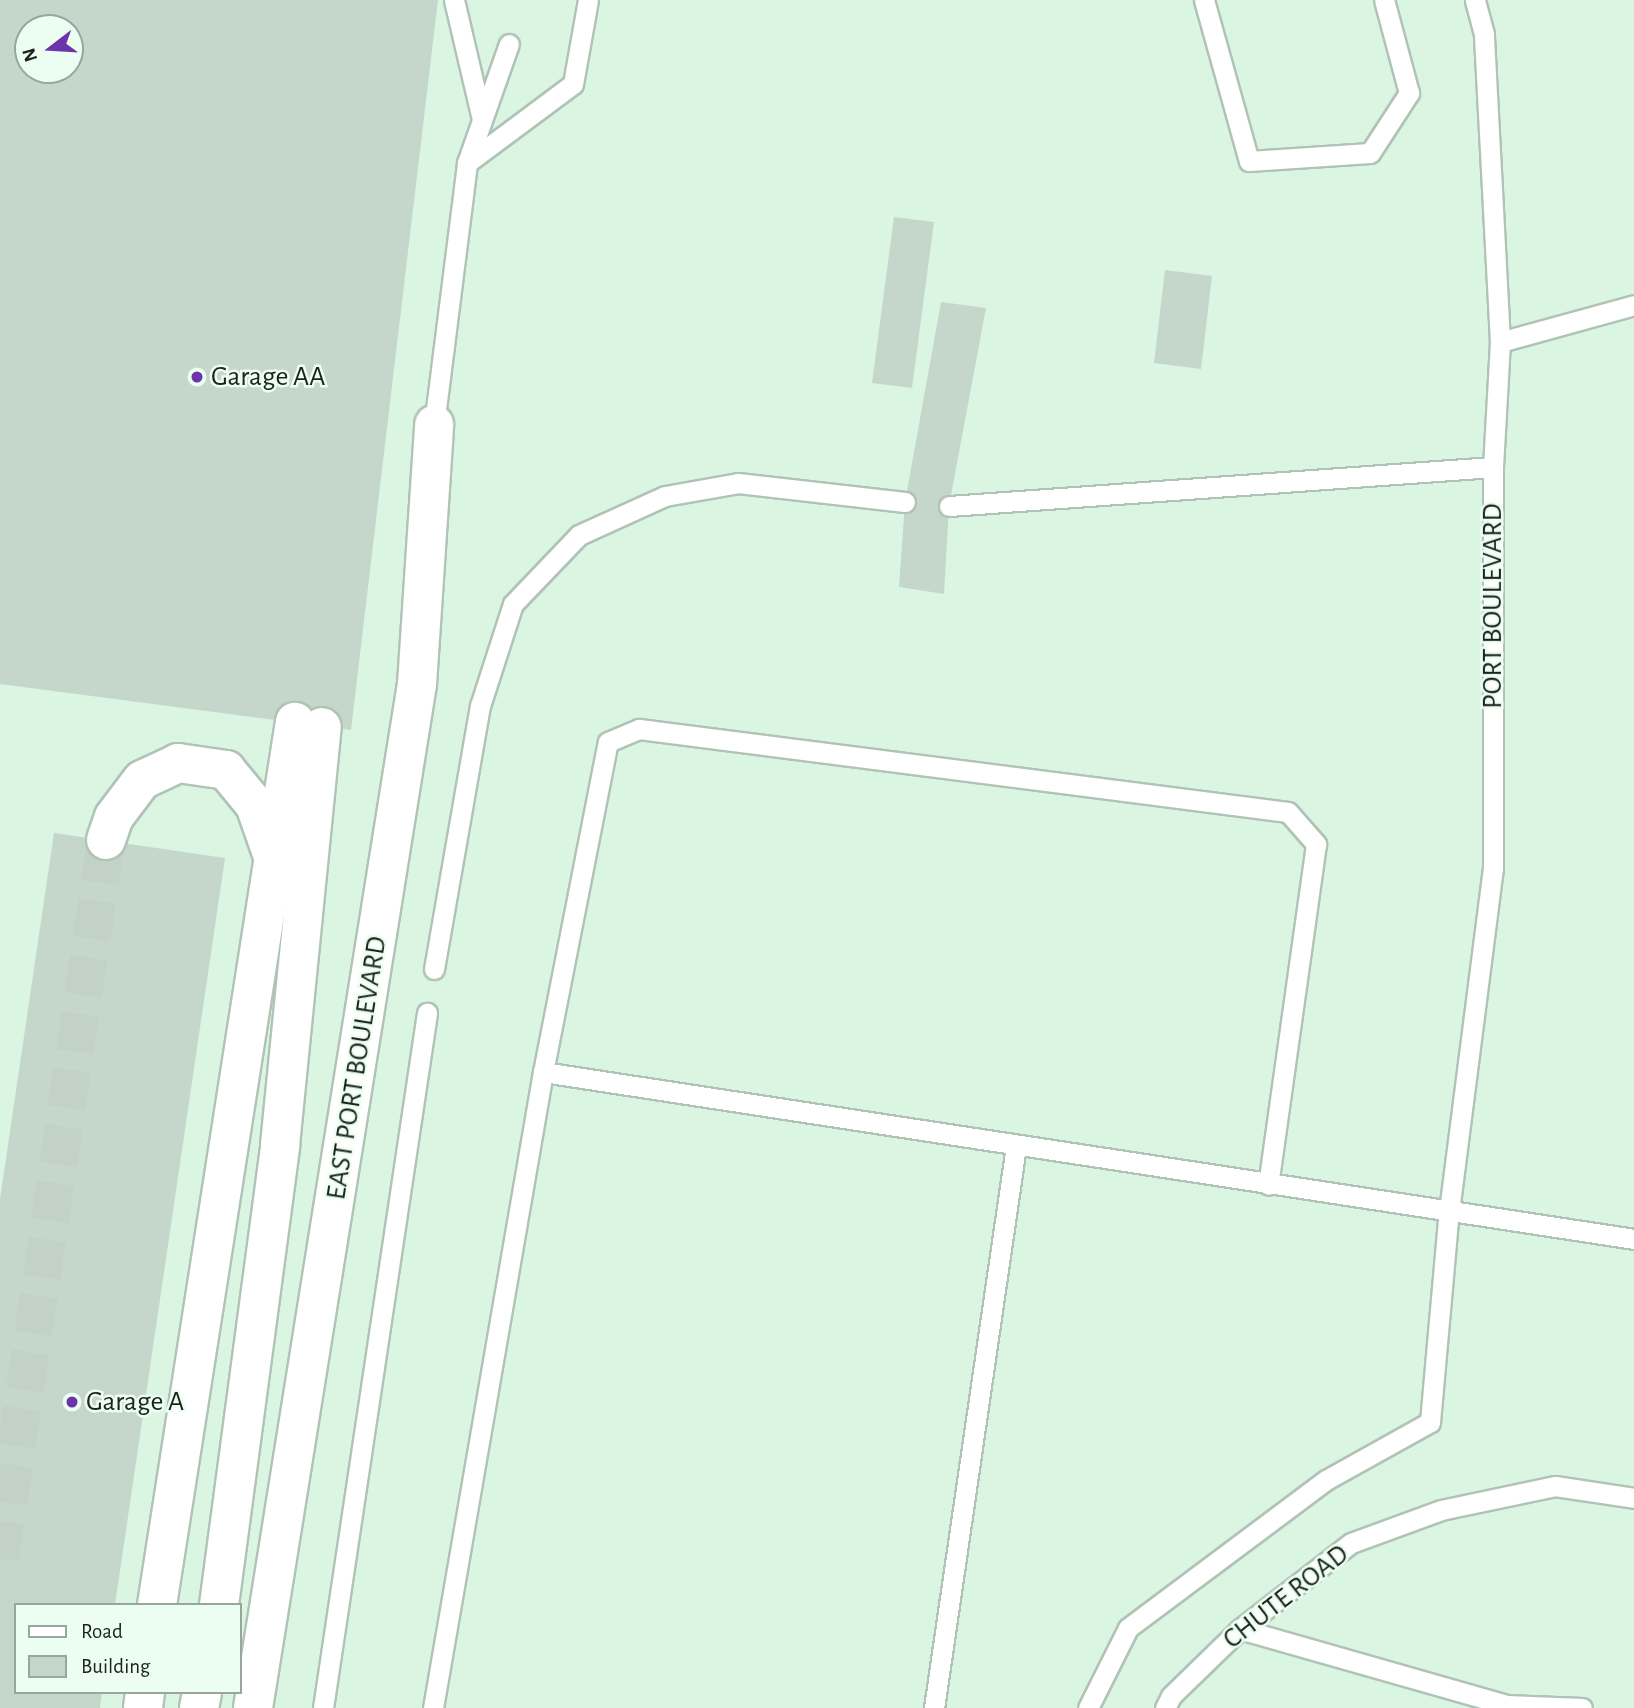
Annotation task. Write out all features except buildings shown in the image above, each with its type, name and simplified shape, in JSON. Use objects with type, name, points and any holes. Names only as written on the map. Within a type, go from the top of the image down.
[{"type":"street","name":"EAST PORT BOULEVARD","points":[[253,1708],[417,684],[434,425]]},
{"type":"street","points":[[157,1603],[271,853],[308,725],[280,1145],[219,1603]]},
{"type":"street","points":[[106,840],[114,817],[142,780],[156,770],[187,764],[226,770],[255,805],[271,853]]},
{"type":"lane","points":[[454,0],[482,119]]},
{"type":"lane","points":[[467,163],[573,84],[588,0]]},
{"type":"lane","points":[[1204,0],[1249,161],[1370,153],[1409,93],[1384,0]]},
{"type":"lane","name":"PORT BOULEVARD","points":[[1088,1708],[1128,1628],[1326,1480],[1430,1422],[1449,1211],[1493,869],[1493,467],[1500,342],[1484,34],[1475,0]]},
{"type":"lane","points":[[434,425],[467,163],[509,44]]},
{"type":"lane","points":[[1500,342],[1634,305]]},
{"type":"lane","points":[[949,506],[1493,467]]},
{"type":"lane","points":[[433,969],[481,706],[513,604],[579,535],[665,496],[738,483],[905,502]]},
{"type":"lane","points":[[433,1708],[543,1072],[608,742],[639,729],[1287,812],[1316,844],[1268,1185]]},
{"type":"lane","points":[[323,1708],[427,1013]]},
{"type":"lane","points":[[543,1072],[1634,1239]]},
{"type":"lane","points":[[934,1708],[1016,1146]]},
{"type":"lane","name":"CHUTE ROAD","points":[[1165,1708],[1171,1696],[1240,1629],[1351,1543],[1441,1510],[1555,1486],[1634,1498]]},
{"type":"lane","points":[[1240,1629],[1495,1704],[1582,1708]]},
{"type":"shaded area","points":[[0,0],[1634,0],[1634,1708],[0,1708]]},
{"type":"tunnel","points":[[0,1559],[106,840]]},
{"type":"place","name":"Garage AA","points":[[197,377]]},
{"type":"place","name":"Garage A","points":[[72,1402]]}]
